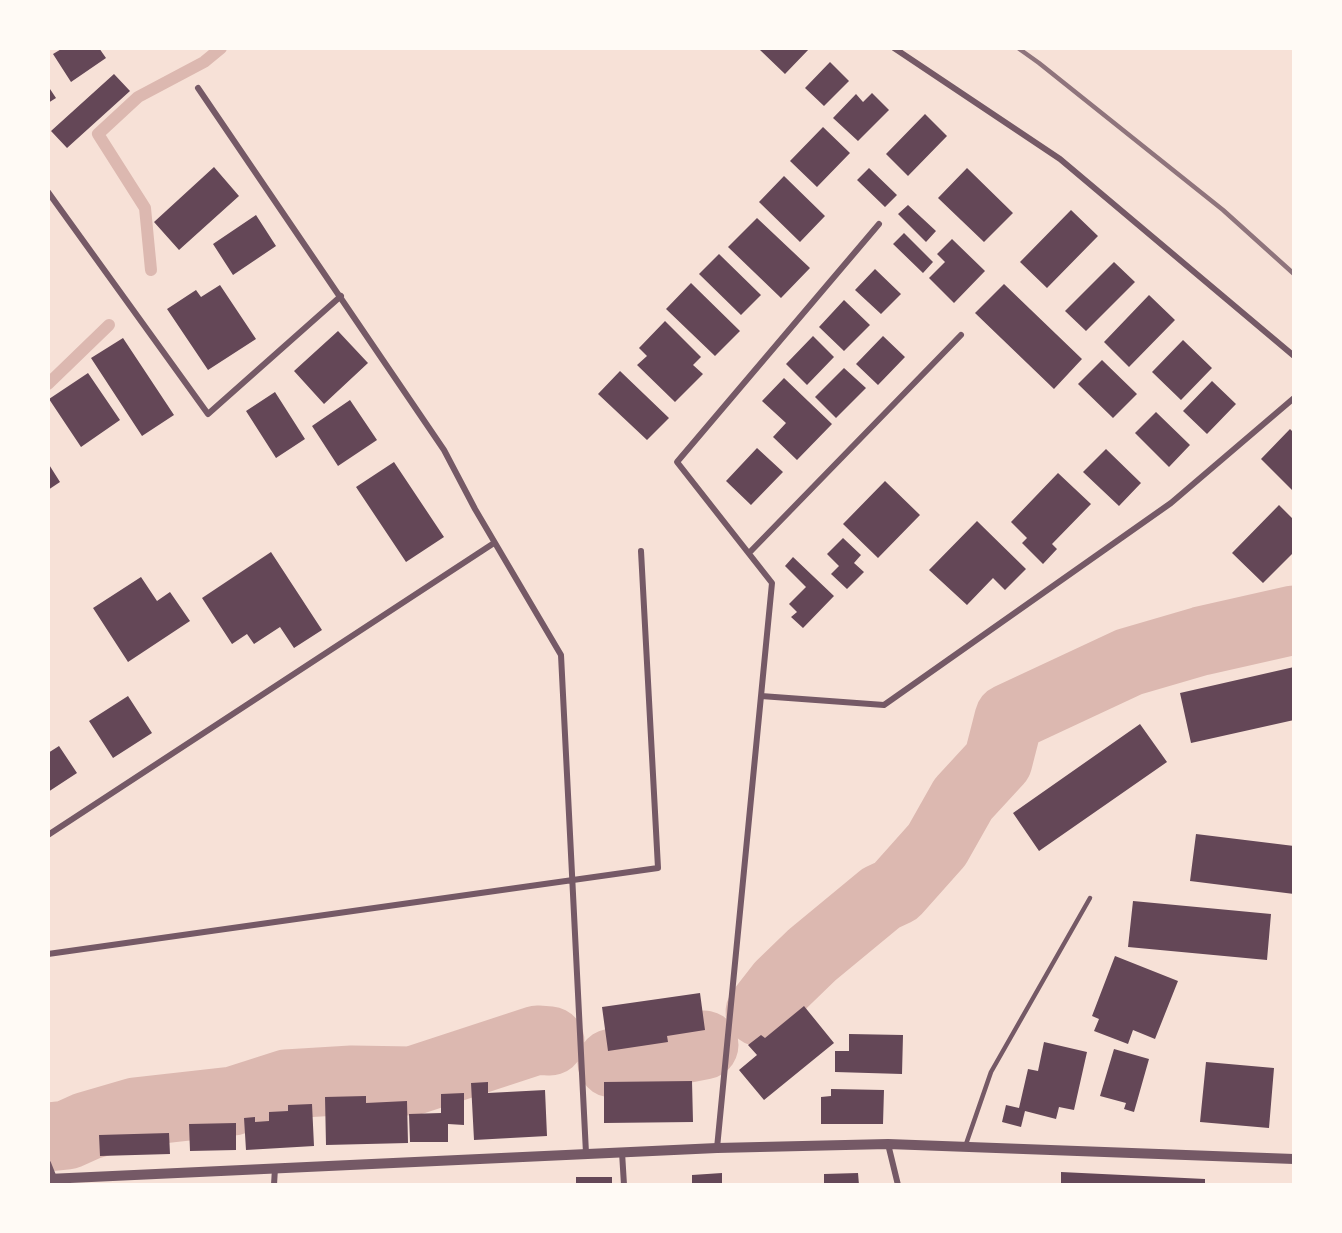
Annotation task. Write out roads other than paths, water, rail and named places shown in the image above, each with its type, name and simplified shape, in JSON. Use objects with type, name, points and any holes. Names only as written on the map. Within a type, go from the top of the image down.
[{"type":"street","points":[[894,48],[1060,159],[1294,356]]},
{"type":"street","points":[[198,88],[444,450],[474,509],[561,655],[586,1153]]},
{"type":"street","points":[[48,192],[51,203],[208,414],[340,296]]},
{"type":"street","points":[[717,1148],[772,583],[676,462],[879,224]]},
{"type":"street","points":[[748,553],[961,335]]},
{"type":"street","points":[[761,696],[884,705],[1171,503],[1294,398]]},
{"type":"street","points":[[48,835],[494,543]]},
{"type":"street","points":[[48,954],[658,868],[641,551]]},
{"type":"street","points":[[888,1144],[898,1185]]},
{"type":"street","points":[[48,1164],[52,1181],[586,1153],[888,1144],[1294,1159]]},
{"type":"street","points":[[622,1152],[624,1185]]},
{"type":"street","points":[[274,1185],[275,1168]]},
{"type":"lane","points":[[965,1146],[991,1072],[1090,898]]},
{"type":"waterway","points":[[151,270],[145,208],[98,134],[138,97],[204,62],[221,48]]},
{"type":"waterway","points":[[48,384],[109,325]]},
{"type":"waterway","points":[[760,1012],[781,985],[812,955],[881,898],[896,891],[937,845],[963,799],[998,761],[1009,718],[1129,662],[1201,641],[1294,620]]},
{"type":"waterway","points":[[48,1137],[67,1135],[87,1126],[135,1112],[233,1101],[286,1084],[352,1080],[412,1081],[537,1040],[550,1041]]},
{"type":"waterway","points":[[612,1063],[704,1045]]},
{"type":"railway","points":[[1018,48],[1223,210],[1294,274]]}]
